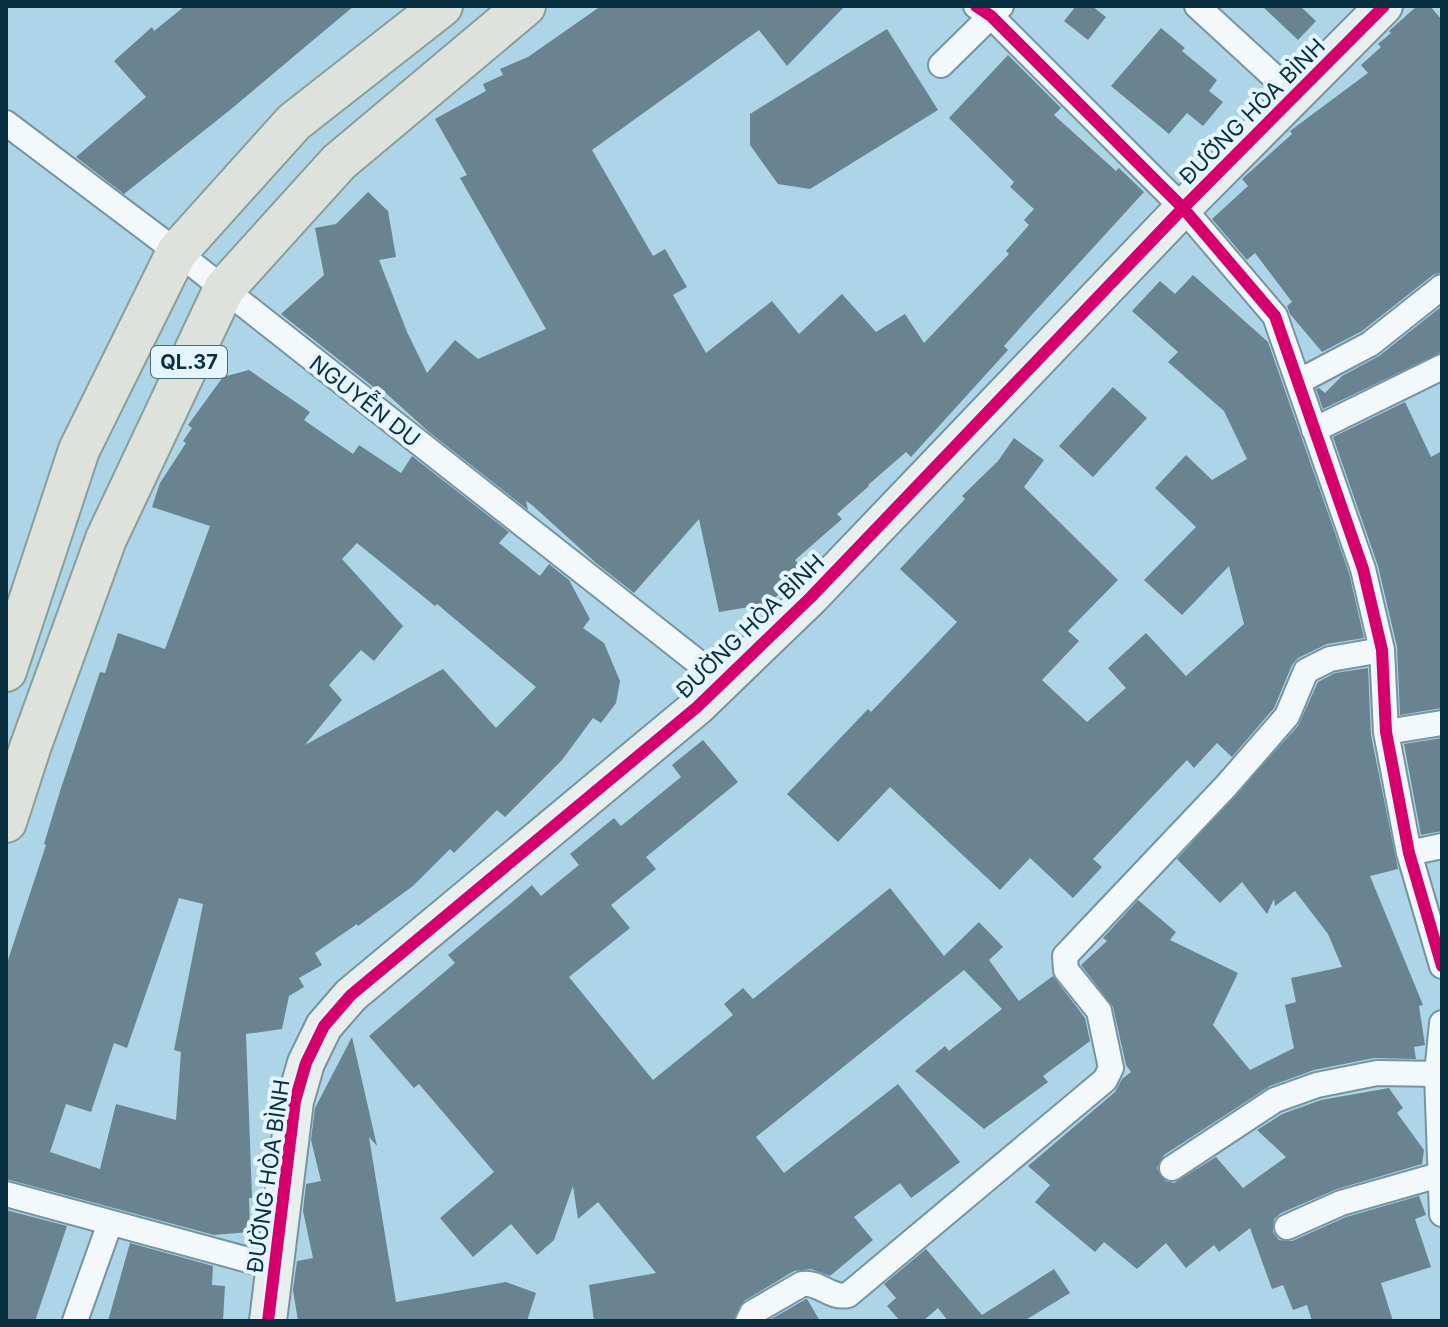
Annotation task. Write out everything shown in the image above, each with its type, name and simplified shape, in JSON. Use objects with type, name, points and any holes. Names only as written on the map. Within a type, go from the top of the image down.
[{"type":"main road","name":"QL.37","points":[[6,671],[79,450],[177,252],[294,122],[442,6]]},
{"type":"main road","name":"QL.37","points":[[6,822],[106,539],[224,289],[339,162],[525,6]]},
{"type":"street","points":[[1197,6],[1295,96]]},
{"type":"street","name":"ĐƯỜNG HÒA BÌNH","points":[[268,1321],[295,1101],[306,1063],[324,1026],[351,995],[723,682],[811,597],[1183,208],[1384,6]]},
{"type":"street","points":[[941,65],[989,9],[1183,208],[1275,316],[1363,569],[1382,650],[1386,732],[1409,853],[1442,966]]},
{"type":"street","name":"NGUYỄN DU","points":[[6,123],[177,252],[723,682]]},
{"type":"street","points":[[1298,382],[1370,344],[1442,287]]},
{"type":"street","points":[[1314,430],[1442,367]]},
{"type":"street","points":[[748,1321],[752,1313],[802,1284],[810,1282],[833,1295],[848,1295],[1105,1080],[1111,1068],[1099,1011],[1066,970],[1065,956],[1227,785],[1287,716],[1306,671],[1330,659],[1382,650]]},
{"type":"street","points":[[1386,732],[1442,723]]},
{"type":"street","points":[[1409,853],[1442,846]]},
{"type":"street","points":[[1442,1023],[1439,1175],[1442,1214]]},
{"type":"street","points":[[1172,1168],[1275,1100],[1317,1085],[1377,1073],[1440,1074]]},
{"type":"street","points":[[1287,1227],[1341,1203],[1439,1175]]},
{"type":"street","points":[[6,1194],[274,1267]]},
{"type":"street","points":[[75,1321],[110,1223]]},
{"type":"building","points":[[185,6],[354,6],[124,194],[76,157],[146,97],[114,61],[152,27],[154,31]]},
{"type":"building","points":[[601,6],[845,6],[787,66],[759,30],[592,150],[653,256],[665,249],[687,287],[673,295],[706,353],[772,301],[799,334],[842,294],[876,332],[905,314],[924,343],[1009,254],[1006,251],[1029,225],[1024,220],[1034,209],[1010,187],[1014,182],[949,118],[1008,55],[1061,108],[1054,115],[1144,192],[1004,346],[1008,350],[911,457],[906,452],[837,514],[842,519],[795,560],[805,573],[767,604],[719,612],[699,519],[634,593],[532,505],[526,501],[528,510],[429,432],[378,386],[376,389],[281,314],[324,275],[315,228],[336,224],[368,192],[388,211],[396,257],[379,260],[427,373],[455,340],[478,359],[546,329],[460,178],[467,175],[435,119],[486,91],[483,84],[503,75],[500,69],[528,57]]},
{"type":"building","points":[[1076,6],[1092,6],[1106,17],[1088,40],[1064,21]]},
{"type":"building","points":[[1262,6],[1300,6],[1316,21],[1298,40]]},
{"type":"building","points":[[1417,6],[1430,6],[1442,20],[1442,272],[1433,275],[1362,331],[1322,352],[1290,314],[1287,306],[1292,302],[1255,253],[1247,260],[1212,219],[1248,186],[1242,179],[1292,134],[1290,131],[1368,73],[1361,65],[1381,47],[1378,44],[1391,33],[1389,31]]},
{"type":"building","points":[[1161,28],[1185,48],[1182,51],[1217,80],[1209,91],[1223,102],[1203,126],[1187,113],[1169,134],[1111,86]]},
{"type":"building","points":[[887,29],[938,110],[810,189],[778,184],[750,145],[750,114]]},
{"type":"building","points":[[1193,275],[1268,342],[1349,573],[1364,638],[1327,644],[1298,658],[1274,708],[1232,757],[1217,743],[1194,768],[1187,760],[1093,859],[1102,867],[1073,898],[1030,858],[1000,890],[890,787],[838,842],[787,794],[957,622],[900,569],[965,499],[962,496],[998,461],[1014,438],[1044,460],[1024,487],[1118,580],[1068,631],[1079,641],[1042,680],[1087,722],[1126,688],[1108,668],[1146,633],[1186,676],[1244,624],[1229,566],[1182,615],[1144,580],[1196,527],[1155,488],[1186,455],[1212,480],[1247,459],[1224,411],[1168,362],[1178,352],[1132,311],[1160,281],[1175,294]]},
{"type":"building","points":[[1442,306],[1442,352],[1323,409],[1316,389],[1325,393],[1342,376],[1379,356]]},
{"type":"building","points":[[249,370],[310,412],[304,420],[353,454],[359,445],[401,473],[412,456],[509,532],[499,543],[540,576],[549,564],[569,580],[590,619],[583,628],[604,643],[620,681],[616,703],[601,723],[593,718],[562,760],[505,817],[497,810],[454,853],[450,849],[413,886],[315,953],[322,965],[299,978],[304,987],[289,996],[282,1029],[246,1034],[252,1198],[249,1198],[250,1232],[214,1235],[6,1179],[6,966],[100,672],[105,673],[118,633],[165,649],[210,526],[152,507],[160,483],[186,443],[183,441],[192,428],[188,425],[223,377]],"holes":[[[357,543],[435,606],[437,604],[536,687],[496,728],[443,669],[305,745],[342,700],[329,685],[361,650],[374,661],[403,626],[342,559]],[[179,898],[203,904],[174,1050],[181,1052],[176,1120],[116,1104],[100,1169],[50,1152],[66,1104],[91,1112],[114,1043],[127,1048]]]},
{"type":"building","points":[[1113,387],[1147,418],[1093,477],[1059,446]]},
{"type":"building","points":[[1405,402],[1431,457],[1442,451],[1442,708],[1400,715],[1397,647],[1378,566],[1333,437]]},
{"type":"building","points":[[1368,668],[1371,735],[1398,869],[1370,876],[1423,1005],[1419,1006],[1425,1045],[1414,1047],[1416,1059],[1374,1058],[1314,1070],[1270,1086],[1164,1155],[1157,1168],[1165,1181],[1174,1183],[1216,1157],[1243,1188],[1286,1157],[1257,1130],[1282,1114],[1321,1100],[1389,1088],[1403,1108],[1397,1113],[1424,1150],[1422,1164],[1337,1189],[1281,1213],[1274,1219],[1273,1232],[1279,1240],[1292,1241],[1346,1217],[1419,1196],[1426,1215],[1415,1219],[1431,1267],[1381,1283],[1393,1321],[1312,1321],[1307,1305],[1293,1310],[1283,1285],[1272,1289],[1250,1228],[1219,1252],[1214,1245],[1186,1268],[1166,1243],[1137,1269],[1104,1242],[1095,1252],[1035,1202],[1050,1185],[1028,1166],[1115,1092],[1122,1079],[1131,1072],[1126,1065],[1113,1007],[1081,965],[1107,941],[1103,938],[1138,900],[1176,932],[1170,940],[1238,973],[1213,1025],[1250,1070],[1294,1048],[1285,1005],[1296,1002],[1291,978],[1342,967],[1328,934],[1295,891],[1275,906],[1274,899],[1267,914],[1242,882],[1220,903],[1177,859],[1298,726],[1318,682],[1335,673]]},
{"type":"building","points":[[1442,738],[1442,831],[1421,835],[1404,744]]},
{"type":"building","points":[[703,740],[738,782],[646,857],[656,869],[611,905],[630,928],[569,977],[653,1080],[733,1015],[724,1004],[743,988],[753,999],[890,888],[944,956],[979,922],[1003,947],[989,960],[1019,1001],[1053,976],[1085,1018],[1090,1041],[1043,1076],[1048,1082],[984,1129],[915,1071],[945,1046],[949,1051],[1002,1009],[964,970],[756,1137],[784,1173],[898,1084],[960,1162],[911,1198],[900,1183],[854,1217],[873,1240],[830,1276],[811,1269],[794,1271],[744,1301],[733,1321],[594,1321],[589,1285],[656,1273],[598,1202],[578,1219],[573,1186],[554,1240],[537,1255],[511,1224],[473,1257],[440,1218],[494,1172],[419,1084],[414,1088],[369,1036],[455,963],[448,955],[532,885],[541,896],[579,865],[570,854],[614,818],[621,826],[681,777],[672,765]]},
{"type":"building","points":[[352,1037],[377,1146],[369,1137],[396,1302],[506,1282],[536,1293],[527,1321],[298,1321],[293,1290],[297,1261],[313,1258],[303,1211],[306,1184],[321,1181],[311,1140],[315,1108]]},
{"type":"building","points":[[6,1210],[67,1226],[35,1321],[6,1321]]},
{"type":"building","points":[[130,1243],[213,1266],[212,1285],[225,1286],[223,1321],[108,1321]]},
{"type":"building","points":[[926,1249],[982,1315],[1054,1269],[1070,1293],[1024,1321],[948,1321],[938,1308],[923,1321],[900,1321],[887,1306],[896,1298],[884,1284]]},
{"type":"building","points":[[806,1299],[820,1321],[768,1321]]},
{"type":"cycle path","points":[[976,6],[991,16],[1183,208],[1275,316],[1363,569],[1382,650],[1386,732],[1409,853],[1442,966]]},
{"type":"cycle path","points":[[268,1321],[295,1101],[306,1063],[324,1026],[351,995],[697,707],[811,597],[1183,208],[1384,6]]}]
